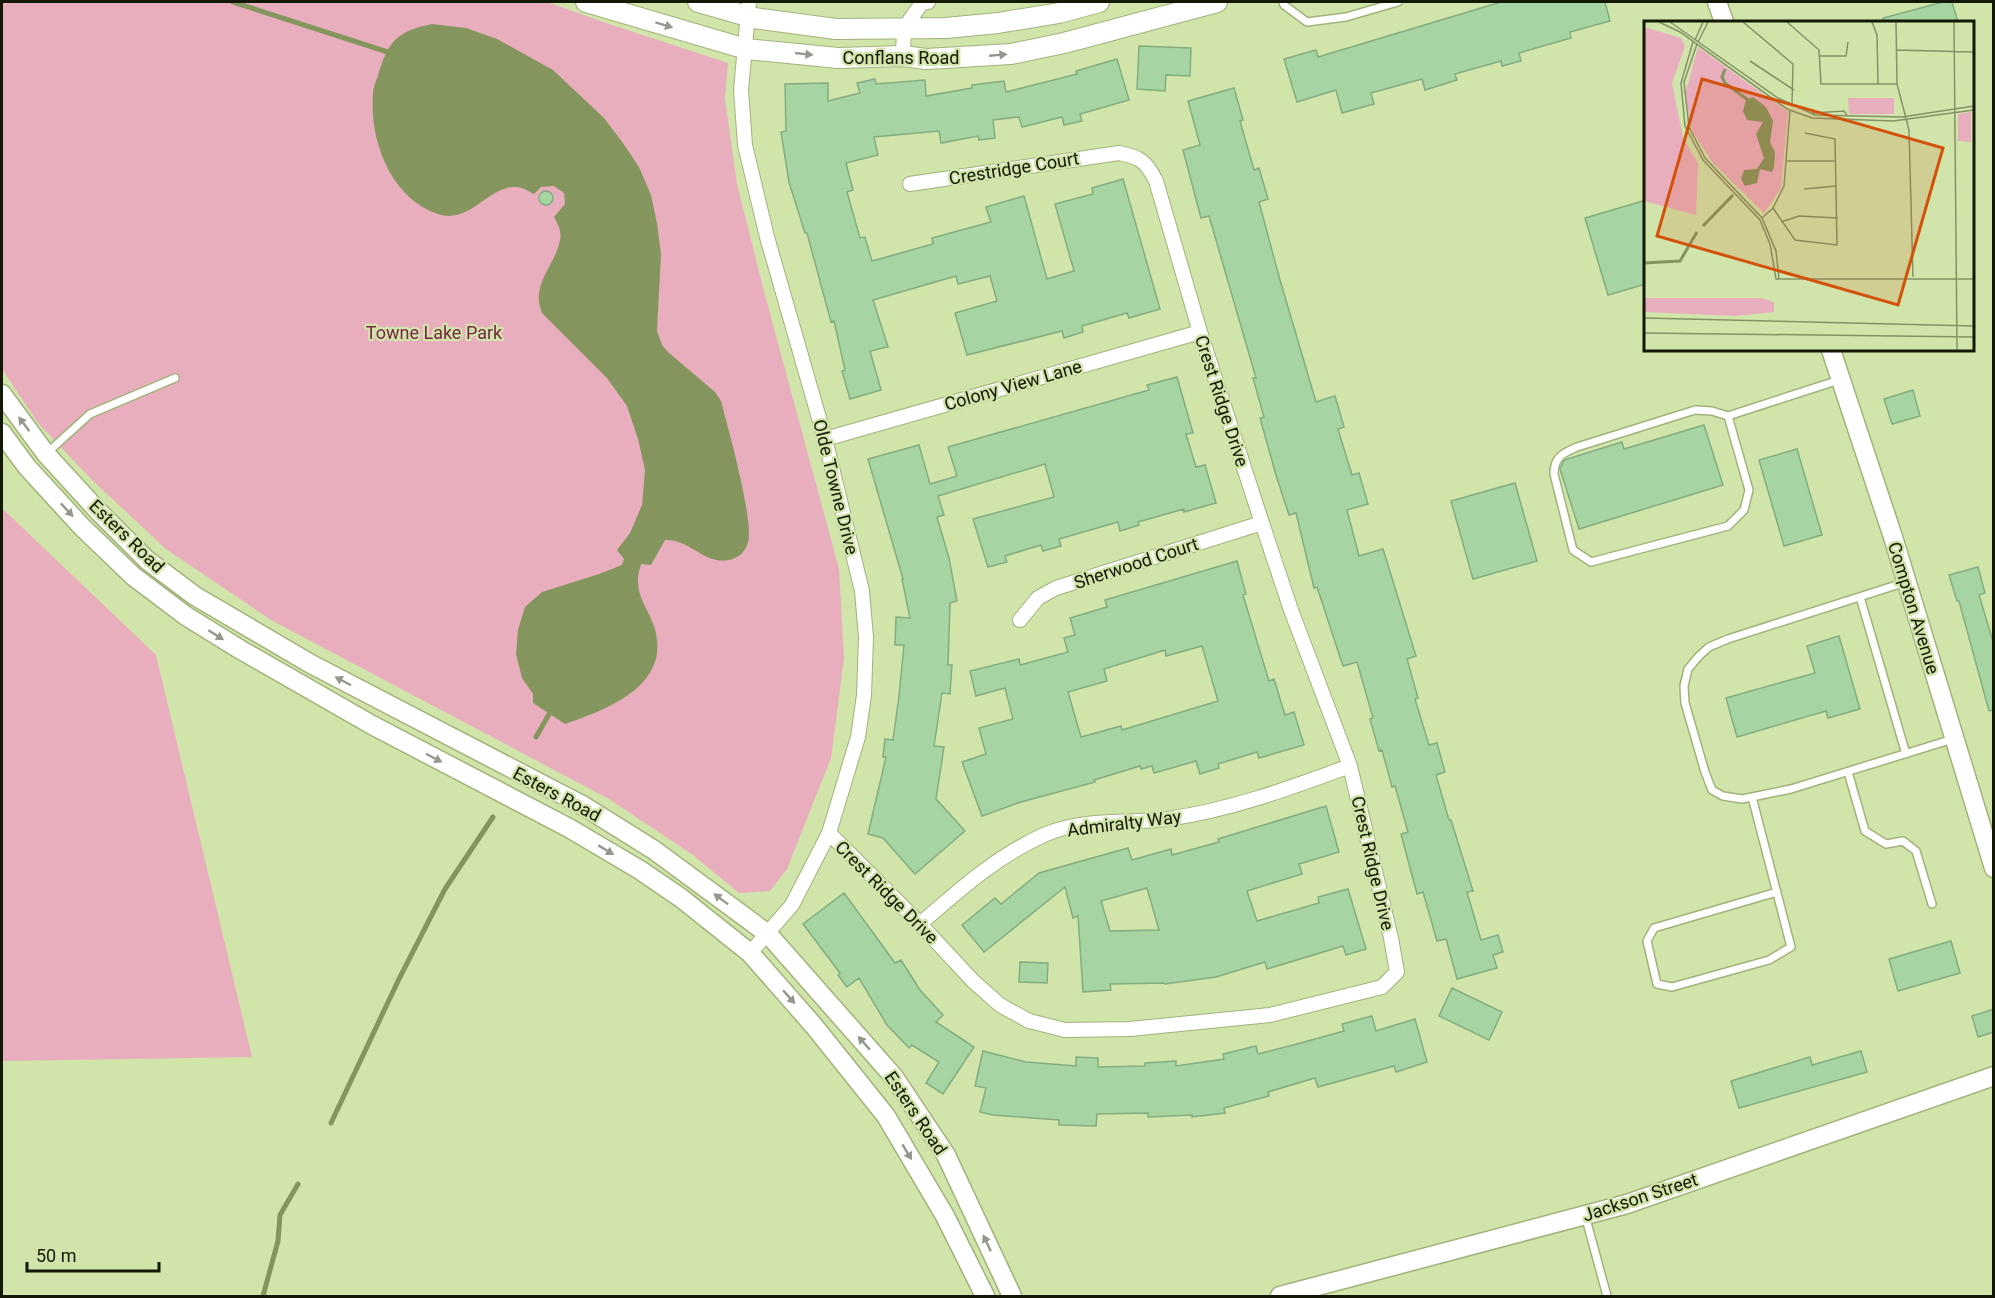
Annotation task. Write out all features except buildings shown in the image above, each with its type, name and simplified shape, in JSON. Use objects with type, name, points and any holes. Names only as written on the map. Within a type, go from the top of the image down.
[{"type":"main road","name":"Conflans Road","points":[[586,2],[746,49],[838,58],[903,56],[935,59],[1011,54],[1075,40],[1217,2]]},
{"type":"main road","name":"Conflans Road","points":[[698,2],[748,9],[836,29],[946,28],[1059,13],[1099,2]]},
{"type":"street","points":[[903,56],[904,28],[922,3],[927,2]]},
{"type":"street","points":[[1717,2],[1724,21]]},
{"type":"street","name":"Olde Towne Drive","points":[[748,9],[741,90],[745,145],[767,237],[825,439],[862,591],[866,637],[864,695],[858,737],[829,833],[792,905],[750,953]]},
{"type":"street","name":"Crestridge Court","points":[[910,184],[1119,153]]},
{"type":"street","name":"Crest Ridge Drive","points":[[829,833],[973,981],[1000,1005],[1029,1021],[1065,1030],[1130,1029],[1270,1015],[1382,987],[1397,972],[1350,766],[1291,610],[1262,523],[1200,332],[1156,181],[1149,165],[1135,156],[1119,153]]},
{"type":"street","name":"Colony View Lane","points":[[825,439],[1200,332]]},
{"type":"street","name":"Compton Avenue","points":[[1832,351],[1994,868]]},
{"type":"street","name":"Esters Road","points":[[2,394],[46,454],[147,560],[195,596],[311,664],[582,806],[654,850],[768,934],[894,1077],[946,1155],[1012,1296]]},
{"type":"street","name":"Esters Road","points":[[2,434],[27,467],[82,527],[133,576],[186,616],[372,725],[569,828],[640,870],[681,898],[750,953],[814,1026],[886,1116],[945,1216],[985,1296]]},
{"type":"street","points":[[27,467],[46,454]]},
{"type":"street","name":"Sherwood Court","points":[[1020,620],[1038,598],[1056,588],[1262,523]]},
{"type":"street","name":"Admiralty Way","points":[[920,924],[963,886],[1019,848],[1047,834],[1067,828],[1110,821],[1165,819],[1217,810],[1276,793],[1350,766]]},
{"type":"street","name":"Jackson Street","points":[[1280,1296],[1627,1204],[1994,1076]]},
{"type":"lane","points":[[1283,2],[1306,22],[1346,17],[1398,2]]},
{"type":"lane","points":[[46,454],[90,414],[175,378]]},
{"type":"lane","points":[[1728,416],[1749,490],[1744,510],[1728,526],[1591,562],[1573,550],[1554,474],[1554,464],[1559,455],[1577,447],[1695,410],[1712,411],[1728,416],[1841,379]]},
{"type":"lane","points":[[1906,582],[1708,647],[1688,669],[1684,686],[1685,703],[1712,790],[1723,796],[1742,799],[1791,789],[1954,738]]},
{"type":"lane","points":[[1860,597],[1906,754]]},
{"type":"lane","points":[[1848,772],[1865,831],[1886,844],[1903,841],[1916,851],[1932,904]]},
{"type":"lane","points":[[1752,797],[1777,892],[1791,947],[1769,960],[1672,987],[1657,984],[1647,941],[1654,928],[1777,892]]},
{"type":"lane","points":[[1585,1215],[1607,1296]]},
{"type":"green space","name":"Towne Lake Park","points":[[2,2],[547,2],[728,63],[725,99],[737,184],[839,569],[844,658],[831,758],[787,869],[770,891],[739,893],[693,855],[609,799],[271,620],[166,549],[91,479],[38,423],[2,369]]},
{"type":"green space","points":[[2,508],[156,655],[252,1057],[2,1061]]},
{"type":"shaded area","points":[[432,24],[466,28],[497,39],[553,70],[604,118],[639,167],[651,195],[661,254],[657,331],[662,345],[668,352],[715,392],[721,401],[744,495],[749,531],[748,542],[742,554],[729,560],[712,559],[681,543],[665,540],[651,565],[641,564],[638,588],[654,626],[657,647],[654,664],[646,679],[617,702],[565,724],[533,703],[533,694],[522,678],[516,654],[518,630],[525,607],[542,592],[622,565],[624,559],[617,550],[630,533],[642,505],[645,470],[627,406],[607,378],[542,313],[539,303],[541,284],[560,240],[560,231],[554,217],[565,204],[564,193],[554,186],[541,187],[534,194],[519,187],[507,188],[470,210],[449,216],[438,214],[422,206],[407,195],[386,166],[375,130],[373,91],[375,83],[385,55],[395,40],[412,29]]},
{"type":"waterway","points":[[233,2],[394,54]]},
{"type":"waterway","points":[[536,737],[552,709]]},
{"type":"waterway","points":[[331,1123],[399,979],[445,889],[493,817]]},
{"type":"waterway","points":[[263,1296],[278,1241],[280,1215],[298,1184]]}]
